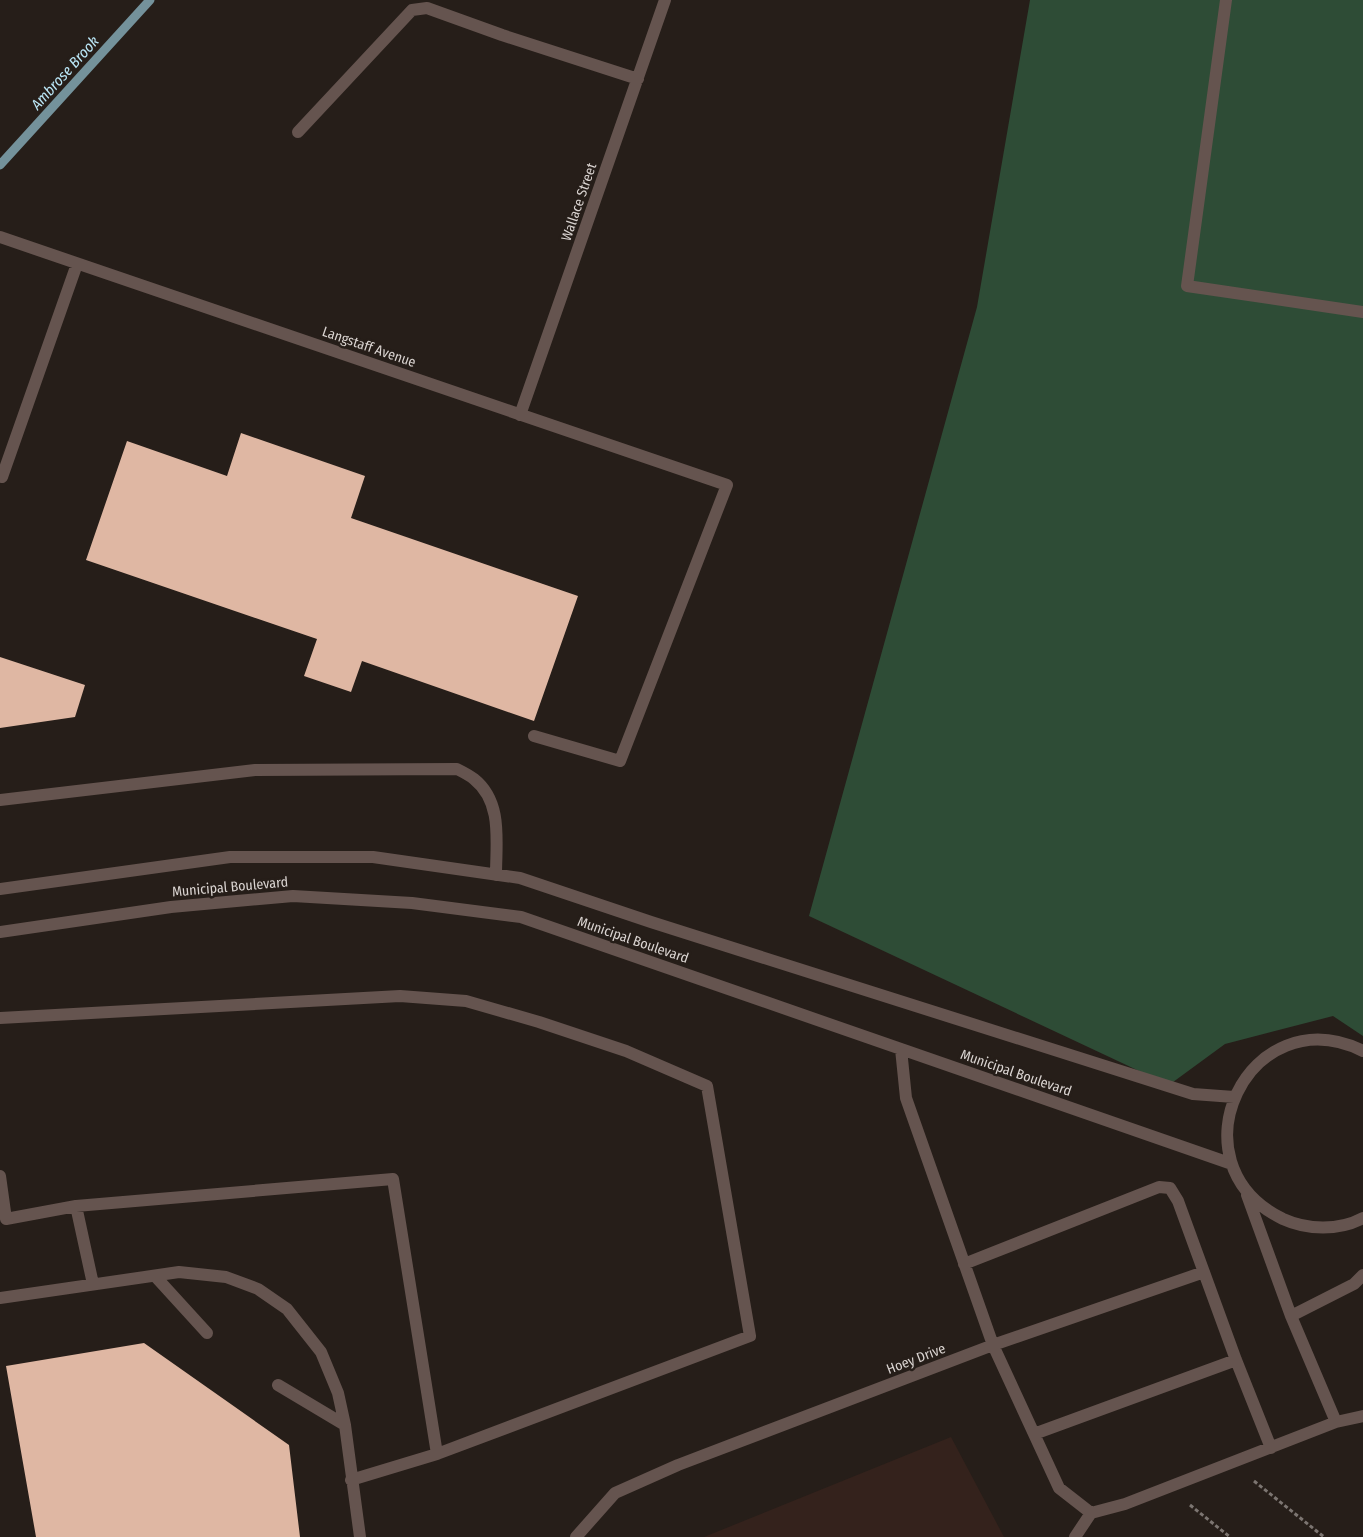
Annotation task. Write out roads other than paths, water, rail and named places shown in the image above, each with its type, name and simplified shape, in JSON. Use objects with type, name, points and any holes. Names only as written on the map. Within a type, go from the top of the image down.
[{"type":"street","name":"Wallace Street","points":[[520,415],[665,0]]},
{"type":"street","points":[[1226,0],[1186,286],[1363,312]]},
{"type":"street","points":[[298,132],[412,10],[428,4],[638,79]]},
{"type":"street","name":"Langstaff Avenue","points":[[0,237],[727,485],[620,761],[534,736]]},
{"type":"street","points":[[2,477],[77,264]]},
{"type":"street","points":[[0,800],[255,770],[457,769],[473,778],[485,789],[494,808],[497,828],[496,875]]},
{"type":"street","name":"Municipal Boulevard","points":[[0,889],[230,857],[373,857],[520,878],[651,922],[1193,1094],[1234,1097]]},
{"type":"street","name":"Municipal Boulevard","points":[[0,932],[171,907],[293,896],[422,904],[521,918],[1232,1164]]},
{"type":"street","points":[[0,1018],[400,996],[466,1001],[539,1022],[626,1051],[706,1086],[750,1336],[437,1454],[351,1480]]},
{"type":"street","points":[[1336,1422],[1292,1316],[1245,1190],[1232,1164],[1227,1145],[1228,1115],[1234,1097],[1244,1079],[1264,1058],[1281,1048],[1300,1042],[1329,1040],[1348,1044],[1363,1051]]},
{"type":"street","points":[[901,1049],[906,1098],[993,1345],[1059,1488],[1092,1513]]},
{"type":"street","points":[[0,1176],[6,1219],[76,1206],[393,1180],[437,1454]]},
{"type":"street","points":[[964,1264],[1159,1187],[1170,1188],[1178,1201],[1236,1360],[1271,1448]]},
{"type":"street","points":[[1245,1190],[1266,1211],[1293,1224],[1313,1228],[1342,1226],[1363,1218]]},
{"type":"street","points":[[76,1206],[93,1284]]},
{"type":"street","points":[[0,1298],[179,1272],[226,1277],[258,1289],[287,1309],[321,1352],[338,1393],[345,1425],[360,1537]]},
{"type":"street","name":"Hoey Drive","points":[[576,1537],[615,1493],[678,1465],[993,1345],[1204,1272]]},
{"type":"street","points":[[1292,1316],[1354,1284],[1363,1275]]},
{"type":"street","points":[[155,1276],[208,1333]]},
{"type":"street","points":[[1034,1434],[1236,1360]]},
{"type":"street","points":[[278,1385],[345,1425]]},
{"type":"street","points":[[1075,1537],[1092,1513],[1125,1504],[1336,1422],[1363,1416]]},
{"type":"waterway","name":"Ambrose Brook","points":[[0,165],[150,0]]}]
